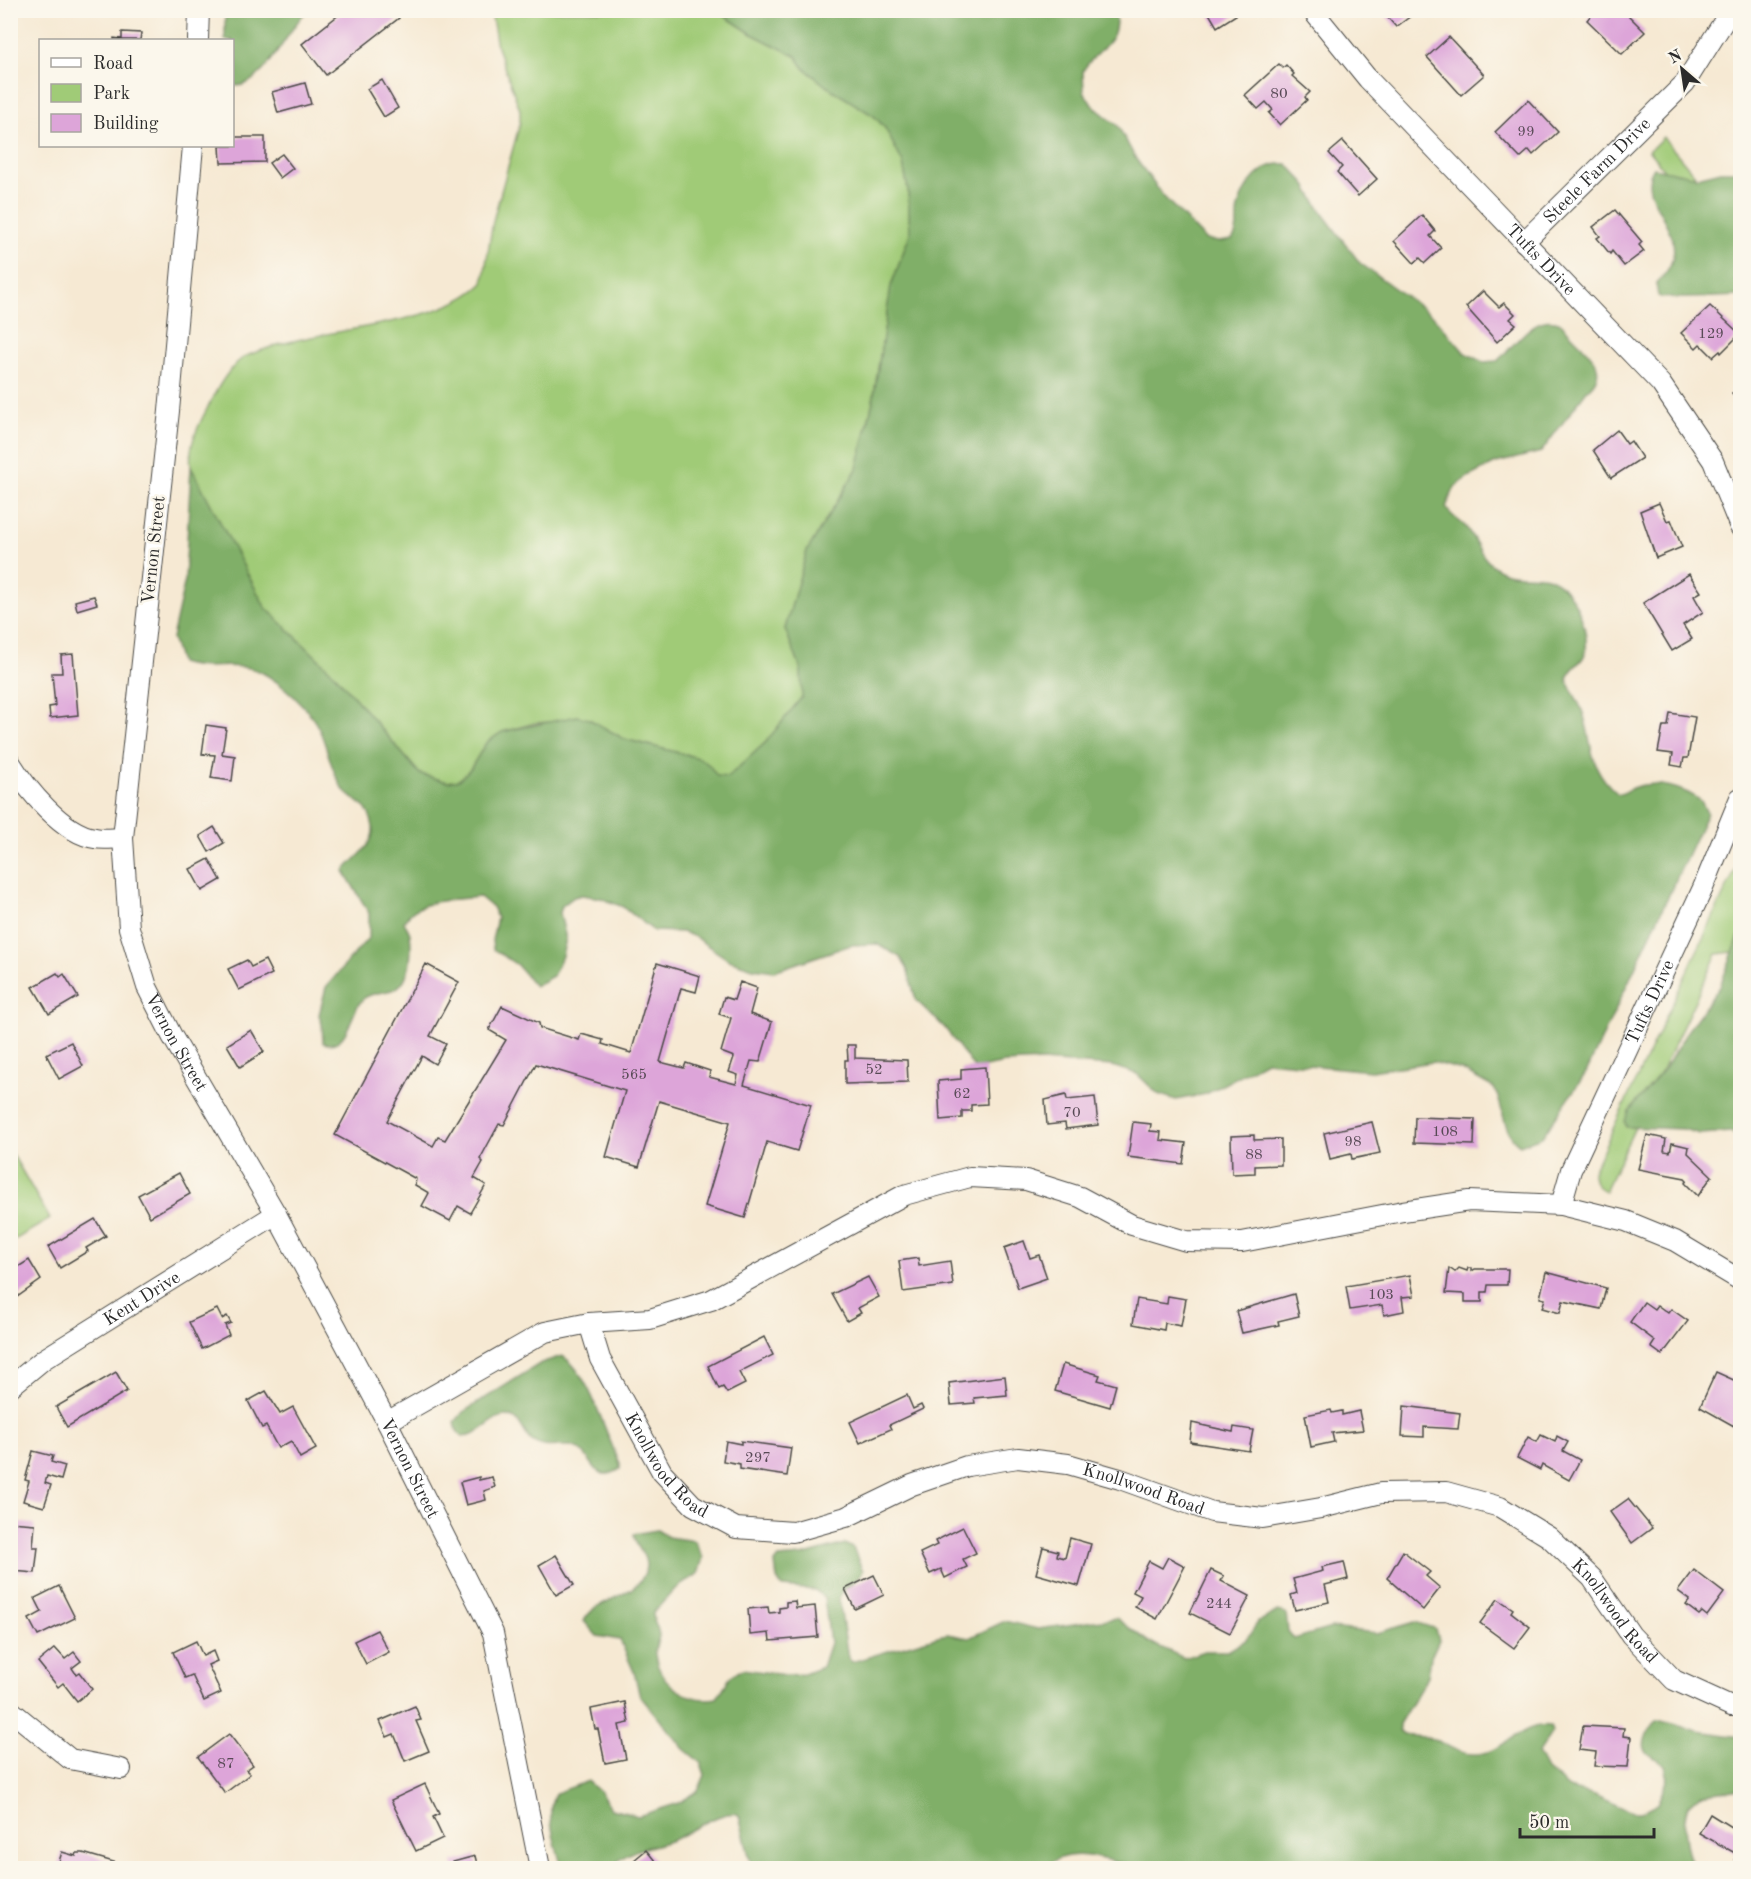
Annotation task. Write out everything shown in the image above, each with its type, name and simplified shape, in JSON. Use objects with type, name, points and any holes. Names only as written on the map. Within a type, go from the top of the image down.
[{"type":"street","points":[[198,39],[199,10]]},
{"type":"street","name":"Tufts Drive","points":[[1312,10],[1368,79],[1661,384],[1713,461],[1740,527]]},
{"type":"street","name":"Steele Farm Drive","points":[[1524,242],[1685,83],[1726,13]]},
{"type":"street","name":"Vernon Street","points":[[193,147],[169,411],[123,838],[129,928],[147,987],[172,1036],[276,1214],[387,1422],[493,1633],[540,1869]]},
{"type":"street","points":[[10,762],[41,805],[69,826],[94,838],[123,838]]},
{"type":"street","name":"Tufts Drive","points":[[1561,1204],[1571,1170],[1703,888],[1740,798]]},
{"type":"street","points":[[387,1422],[545,1332],[589,1323],[650,1319],[711,1300],[904,1195],[970,1177],[1026,1180],[1080,1197],[1132,1225],[1186,1241],[1242,1242],[1403,1211],[1469,1201],[1561,1204],[1636,1225],[1674,1241],[1740,1280]]},
{"type":"street","name":"Kent Drive","points":[[10,1387],[44,1359],[276,1214]]},
{"type":"street","name":"Knollwood Road","points":[[589,1323],[600,1359],[662,1472],[693,1504],[736,1528],[793,1532],[846,1517],[912,1485],[967,1466],[1018,1458],[1068,1464],[1120,1479],[1212,1512],[1263,1518],[1320,1508],[1381,1493],[1446,1492],[1500,1508],[1549,1537],[1592,1578],[1631,1635],[1674,1680],[1731,1706],[1740,1705]]},
{"type":"street","points":[[10,1710],[70,1759],[121,1769]]},
{"type":"green space","points":[[225,10],[307,11],[266,67],[247,83],[236,86],[234,83],[234,39],[225,39]]},
{"type":"green space","points":[[491,11],[717,11],[752,34],[796,56],[804,68],[826,86],[874,116],[885,128],[903,163],[908,190],[910,234],[891,286],[873,401],[857,469],[807,551],[785,629],[801,669],[802,697],[766,742],[728,777],[716,776],[709,765],[699,758],[624,739],[589,719],[535,723],[502,732],[486,743],[471,768],[459,780],[448,782],[420,774],[336,676],[265,607],[191,467],[192,443],[201,421],[223,380],[243,358],[296,340],[413,317],[464,297],[483,283],[493,221],[520,123],[520,110],[497,47]]},
{"type":"green space","points":[[717,11],[1115,11],[1116,23],[1111,39],[1083,71],[1084,92],[1092,105],[1118,126],[1136,159],[1163,196],[1206,240],[1219,242],[1232,240],[1236,233],[1241,199],[1255,176],[1270,166],[1287,164],[1304,182],[1323,214],[1360,263],[1434,317],[1465,353],[1483,362],[1497,361],[1533,326],[1551,321],[1561,323],[1591,355],[1598,372],[1595,380],[1541,452],[1496,463],[1468,477],[1455,487],[1446,507],[1470,532],[1484,557],[1495,567],[1511,574],[1552,579],[1569,594],[1576,605],[1584,628],[1586,649],[1583,658],[1567,679],[1583,713],[1596,766],[1608,784],[1618,794],[1643,785],[1670,786],[1701,801],[1707,813],[1586,1073],[1542,1137],[1520,1145],[1506,1127],[1494,1088],[1462,1070],[1433,1062],[1371,1071],[1266,1061],[1206,1094],[1176,1100],[1158,1094],[1137,1074],[1112,1066],[1042,1061],[1005,1063],[975,1069],[945,1028],[916,1000],[907,968],[900,957],[877,944],[851,945],[774,971],[753,968],[729,960],[693,936],[682,932],[654,931],[623,907],[601,898],[582,895],[574,897],[562,906],[560,913],[566,939],[562,956],[553,976],[535,986],[517,965],[493,949],[492,940],[497,918],[492,907],[480,897],[449,900],[418,908],[404,922],[410,934],[411,946],[410,964],[404,980],[395,989],[363,999],[344,1036],[332,1044],[323,1043],[319,1015],[326,987],[369,937],[369,913],[344,871],[371,840],[373,827],[365,808],[343,789],[339,782],[314,721],[286,689],[261,672],[251,669],[231,666],[200,667],[180,663],[172,638],[185,580],[191,467],[265,607],[336,676],[420,774],[448,782],[459,780],[471,768],[486,743],[502,732],[577,716],[589,719],[624,739],[699,758],[709,765],[717,776],[728,777],[766,742],[802,697],[801,669],[785,629],[807,551],[857,469],[873,401],[891,286],[910,234],[908,190],[903,163],[885,128],[874,116],[826,86],[804,68],[796,56],[752,34]]},
{"type":"green space","points":[[1663,137],[1740,229],[1672,180],[1649,151]]},
{"type":"green space","points":[[1654,168],[1697,177],[1721,171],[1740,171],[1740,296],[1683,298],[1658,296],[1656,284],[1667,271],[1673,255],[1673,241],[1650,191],[1649,179]]},
{"type":"green space","points":[[1740,860],[1740,951],[1717,954],[1605,1191],[1595,1183],[1593,1171]]},
{"type":"green space","points":[[1740,934],[1740,1139],[1731,1132],[1700,1134],[1683,1129],[1626,1127],[1625,1121],[1629,1111],[1666,1067],[1688,1030],[1720,986]]},
{"type":"green space","points":[[10,1150],[50,1219],[11,1242],[10,1242]]},
{"type":"green space","points":[[562,1356],[572,1364],[589,1390],[620,1463],[620,1469],[612,1473],[600,1473],[580,1450],[574,1447],[538,1444],[529,1438],[518,1422],[511,1417],[499,1418],[469,1435],[462,1436],[457,1432],[455,1422],[463,1412],[541,1363]]},
{"type":"green space","points":[[657,1530],[668,1537],[695,1541],[703,1558],[698,1574],[675,1589],[653,1613],[659,1636],[655,1654],[662,1675],[677,1690],[696,1698],[717,1698],[731,1676],[742,1669],[786,1675],[804,1674],[822,1667],[830,1643],[824,1598],[815,1590],[782,1587],[777,1579],[775,1563],[779,1558],[801,1556],[845,1544],[853,1548],[863,1571],[843,1592],[839,1600],[848,1658],[852,1662],[947,1634],[969,1638],[1005,1621],[1038,1629],[1116,1618],[1149,1642],[1184,1658],[1204,1651],[1228,1651],[1246,1640],[1258,1622],[1278,1611],[1286,1613],[1288,1631],[1294,1639],[1331,1628],[1377,1633],[1415,1622],[1436,1629],[1439,1640],[1431,1657],[1428,1676],[1399,1724],[1399,1730],[1405,1735],[1429,1738],[1461,1752],[1473,1754],[1493,1750],[1530,1729],[1550,1726],[1552,1732],[1538,1753],[1547,1770],[1569,1788],[1594,1795],[1632,1812],[1641,1812],[1657,1804],[1668,1779],[1665,1765],[1647,1752],[1644,1744],[1649,1730],[1658,1720],[1698,1731],[1740,1737],[1740,1789],[1699,1795],[1688,1805],[1685,1837],[1694,1868],[1136,1868],[1101,1858],[1076,1855],[1054,1861],[1044,1868],[752,1868],[739,1815],[733,1813],[717,1817],[675,1839],[633,1852],[618,1861],[612,1868],[562,1868],[551,1820],[552,1801],[556,1793],[588,1781],[600,1792],[611,1809],[638,1816],[679,1803],[698,1791],[705,1775],[701,1763],[684,1749],[640,1696],[634,1672],[620,1640],[597,1636],[584,1621],[597,1607],[625,1593],[640,1581],[646,1565],[634,1539],[634,1534]]},
{"type":"building","points":[[345,10],[393,10],[399,18],[326,75],[302,44]]},
{"type":"building","points":[[1207,10],[1237,10],[1239,13],[1217,27]]},
{"type":"building","points":[[1381,10],[1419,10],[1396,27]]},
{"type":"building","points":[[1596,10],[1623,10],[1645,32],[1622,54],[1587,20]]},
{"type":"building","points":[[122,32],[141,33],[140,39],[122,39]]},
{"type":"building","points":[[1449,37],[1484,75],[1461,95],[1427,57]]},
{"type":"building","points":[[1279,64],[1283,68],[1286,65],[1294,74],[1292,76],[1310,92],[1305,97],[1307,100],[1280,125],[1269,113],[1273,110],[1266,102],[1258,109],[1245,95]]},
{"type":"building","points":[[382,80],[398,108],[384,117],[367,89]]},
{"type":"building","points":[[305,83],[311,104],[278,113],[272,92]]},
{"type":"building","points":[[1528,100],[1558,132],[1533,155],[1529,150],[1520,158],[1495,132]]},
{"type":"building","points":[[234,137],[265,137],[265,162],[221,163],[220,147],[234,147]]},
{"type":"building","points":[[1343,141],[1377,179],[1358,196],[1337,172],[1342,167],[1329,153]]},
{"type":"building","points":[[282,154],[293,168],[280,178],[269,163]]},
{"type":"building","points":[[1615,210],[1642,242],[1639,245],[1644,251],[1624,266],[1597,238],[1600,236],[1593,227]]},
{"type":"building","points":[[1422,215],[1435,231],[1430,236],[1441,248],[1425,263],[1420,258],[1414,263],[1394,241]]},
{"type":"building","points":[[1483,291],[1499,307],[1504,303],[1515,314],[1510,319],[1516,324],[1497,342],[1466,307]]},
{"type":"building","points":[[1710,306],[1740,334],[1721,353],[1720,351],[1713,357],[1700,344],[1696,348],[1681,333]]},
{"type":"building","points":[[1740,388],[1740,407],[1732,393]]},
{"type":"building","points":[[1617,430],[1627,444],[1631,441],[1642,458],[1611,478],[1593,450]]},
{"type":"building","points":[[1659,503],[1667,521],[1671,520],[1682,547],[1656,558],[1640,511]]},
{"type":"building","points":[[1689,574],[1701,592],[1694,596],[1703,612],[1683,625],[1692,639],[1672,651],[1643,603]]},
{"type":"building","points":[[94,596],[97,604],[77,610],[75,601]]},
{"type":"building","points":[[73,654],[78,715],[50,718],[49,707],[55,706],[52,673],[62,673],[61,655]]},
{"type":"building","points":[[1670,713],[1695,717],[1688,758],[1684,758],[1682,767],[1671,765],[1673,754],[1658,752],[1663,726],[1668,726]]},
{"type":"building","points":[[206,725],[226,728],[222,754],[235,756],[232,781],[211,778],[215,755],[202,754]]},
{"type":"building","points":[[214,827],[224,843],[209,852],[200,836]]},
{"type":"building","points":[[209,859],[221,880],[202,891],[190,869]]},
{"type":"building","points":[[247,960],[251,967],[265,960],[272,974],[239,990],[228,969]]},
{"type":"building","points":[[657,963],[700,976],[696,992],[681,988],[660,1062],[684,1068],[686,1063],[710,1071],[709,1077],[736,1084],[738,1075],[729,1072],[734,1057],[721,1052],[731,1018],[719,1014],[724,997],[734,1000],[740,982],[757,988],[750,1014],[772,1022],[760,1062],[751,1061],[744,1085],[811,1105],[797,1151],[767,1142],[745,1218],[705,1206],[730,1122],[659,1101],[639,1167],[606,1157],[625,1091],[536,1064],[504,1125],[499,1124],[480,1159],[483,1162],[474,1178],[486,1185],[470,1213],[458,1206],[450,1221],[422,1206],[429,1193],[415,1185],[416,1179],[335,1135],[426,964],[459,982],[430,1036],[446,1044],[435,1064],[422,1056],[387,1121],[433,1146],[438,1137],[445,1140],[506,1040],[489,1030],[502,1006],[539,1023],[540,1028],[579,1040],[581,1034],[603,1040],[602,1044],[631,1053]]},
{"type":"building","points":[[57,973],[60,977],[64,974],[78,997],[49,1014],[33,987]]},
{"type":"building","points":[[251,1030],[264,1052],[240,1067],[227,1045]]},
{"type":"building","points":[[71,1042],[83,1066],[59,1079],[46,1054]]},
{"type":"building","points":[[847,1045],[855,1045],[855,1058],[907,1060],[908,1082],[845,1084]]},
{"type":"building","points":[[985,1067],[987,1104],[971,1105],[971,1111],[962,1111],[962,1118],[940,1120],[938,1081],[961,1079],[961,1069]]},
{"type":"building","points":[[1066,1095],[1067,1100],[1095,1097],[1098,1125],[1066,1129],[1065,1123],[1047,1125],[1045,1100]]},
{"type":"building","points":[[1415,1117],[1475,1119],[1474,1145],[1414,1143]]},
{"type":"building","points":[[1133,1122],[1151,1124],[1150,1131],[1161,1132],[1160,1140],[1186,1143],[1183,1164],[1128,1157]]},
{"type":"building","points":[[1372,1122],[1380,1153],[1352,1159],[1351,1154],[1330,1159],[1324,1133]]},
{"type":"building","points":[[1254,1135],[1254,1140],[1281,1139],[1281,1165],[1255,1166],[1255,1173],[1232,1174],[1231,1136]]},
{"type":"building","points":[[1647,1135],[1666,1139],[1664,1151],[1670,1152],[1672,1143],[1689,1147],[1688,1153],[1712,1176],[1698,1196],[1685,1183],[1687,1180],[1685,1178],[1638,1169]]},
{"type":"building","points":[[179,1173],[190,1194],[150,1217],[138,1195]]},
{"type":"building","points":[[95,1219],[106,1236],[86,1248],[88,1251],[60,1268],[48,1247]]},
{"type":"building","points":[[1024,1241],[1030,1258],[1039,1255],[1047,1278],[1018,1288],[1004,1248]]},
{"type":"building","points":[[918,1258],[919,1266],[950,1261],[953,1285],[903,1292],[899,1261]]},
{"type":"building","points":[[29,1260],[41,1280],[10,1302],[10,1263],[15,1269]]},
{"type":"building","points":[[1449,1268],[1455,1272],[1459,1268],[1467,1271],[1468,1268],[1472,1268],[1472,1271],[1475,1269],[1508,1269],[1507,1285],[1488,1285],[1487,1292],[1482,1292],[1482,1302],[1465,1302],[1465,1294],[1446,1293]]},
{"type":"building","points":[[1546,1272],[1606,1288],[1601,1309],[1563,1301],[1560,1313],[1542,1308],[1545,1299],[1540,1298]]},
{"type":"building","points":[[1410,1275],[1414,1296],[1402,1297],[1404,1311],[1384,1315],[1382,1305],[1350,1310],[1346,1286]]},
{"type":"building","points":[[868,1277],[879,1297],[858,1308],[861,1313],[847,1321],[832,1294]]},
{"type":"building","points":[[1294,1294],[1299,1316],[1278,1321],[1279,1325],[1242,1333],[1236,1311]]},
{"type":"building","points":[[1168,1296],[1186,1299],[1181,1326],[1165,1323],[1164,1330],[1133,1324],[1137,1299],[1167,1304]]},
{"type":"building","points":[[1644,1302],[1654,1309],[1657,1305],[1668,1313],[1671,1309],[1688,1321],[1662,1355],[1651,1347],[1655,1341],[1630,1322]]},
{"type":"building","points":[[217,1309],[222,1319],[227,1316],[231,1323],[225,1325],[229,1335],[202,1349],[189,1322]]},
{"type":"building","points":[[764,1337],[773,1355],[739,1372],[745,1384],[727,1393],[723,1387],[719,1389],[708,1366]]},
{"type":"building","points":[[1063,1364],[1100,1375],[1098,1380],[1116,1385],[1110,1407],[1055,1391]]},
{"type":"building","points":[[116,1372],[127,1391],[67,1427],[56,1407]]},
{"type":"building","points":[[1716,1372],[1738,1382],[1740,1376],[1740,1424],[1735,1422],[1734,1426],[1700,1407]]},
{"type":"building","points":[[1005,1376],[1007,1395],[974,1398],[975,1403],[951,1405],[949,1383]]},
{"type":"building","points":[[266,1391],[280,1414],[293,1407],[316,1449],[300,1458],[291,1441],[278,1448],[266,1426],[262,1428],[248,1401]]},
{"type":"building","points":[[907,1395],[913,1409],[921,1405],[923,1409],[889,1425],[891,1429],[860,1443],[850,1422]]},
{"type":"building","points":[[1404,1406],[1460,1413],[1458,1429],[1424,1427],[1424,1437],[1402,1436]]},
{"type":"building","points":[[1331,1410],[1332,1413],[1342,1411],[1342,1415],[1359,1411],[1363,1430],[1332,1433],[1334,1442],[1311,1447],[1305,1415]]},
{"type":"building","points":[[1192,1423],[1233,1432],[1234,1427],[1253,1430],[1249,1451],[1190,1442]]},
{"type":"building","points":[[1541,1435],[1555,1442],[1557,1436],[1568,1442],[1563,1451],[1580,1460],[1569,1480],[1542,1465],[1540,1470],[1517,1458],[1528,1437],[1537,1442]]},
{"type":"building","points":[[726,1441],[791,1448],[787,1476],[740,1469],[740,1464],[723,1461]]},
{"type":"building","points":[[33,1451],[53,1456],[51,1462],[65,1466],[61,1480],[47,1476],[45,1483],[51,1485],[44,1507],[23,1501],[29,1481],[25,1480]]},
{"type":"building","points":[[479,1477],[479,1480],[492,1477],[495,1487],[484,1491],[486,1500],[466,1505],[460,1482]]},
{"type":"building","points":[[1628,1499],[1652,1528],[1632,1543],[1610,1512]]},
{"type":"building","points":[[10,1522],[35,1524],[33,1547],[38,1547],[35,1573],[13,1571],[15,1546],[10,1545]]},
{"type":"building","points":[[963,1527],[976,1553],[963,1559],[967,1567],[945,1578],[941,1569],[930,1574],[920,1553],[937,1545],[935,1541]]},
{"type":"building","points":[[1070,1538],[1091,1544],[1079,1586],[1036,1574],[1043,1547],[1058,1551],[1057,1556],[1065,1558]]},
{"type":"building","points":[[1403,1551],[1430,1572],[1426,1576],[1440,1588],[1423,1610],[1387,1578]]},
{"type":"building","points":[[556,1555],[574,1585],[556,1595],[539,1565]]},
{"type":"building","points":[[1168,1557],[1185,1566],[1157,1619],[1135,1607],[1141,1596],[1133,1592],[1149,1561],[1162,1568]]},
{"type":"building","points":[[1344,1562],[1348,1579],[1325,1585],[1329,1602],[1295,1610],[1291,1595],[1297,1593],[1293,1579],[1323,1571],[1322,1567]]},
{"type":"building","points":[[1211,1570],[1224,1576],[1221,1581],[1250,1596],[1230,1633],[1190,1613]]},
{"type":"building","points":[[1694,1570],[1724,1593],[1707,1616],[1702,1612],[1699,1615],[1686,1605],[1690,1600],[1678,1591]]},
{"type":"building","points":[[874,1575],[884,1595],[855,1609],[845,1589]]},
{"type":"building","points":[[59,1586],[75,1618],[38,1636],[29,1619],[42,1612],[35,1598]]},
{"type":"building","points":[[1498,1599],[1513,1609],[1511,1612],[1530,1627],[1514,1648],[1480,1623]]},
{"type":"building","points":[[795,1601],[796,1608],[815,1606],[818,1637],[770,1641],[769,1633],[750,1635],[748,1609],[768,1607],[769,1613],[779,1612],[779,1608],[786,1607],[786,1602]]},
{"type":"building","points":[[377,1630],[389,1652],[366,1664],[354,1641]]},
{"type":"building","points":[[196,1641],[203,1656],[213,1651],[217,1661],[208,1665],[221,1693],[204,1701],[192,1675],[185,1678],[173,1652]]},
{"type":"building","points":[[55,1648],[65,1659],[74,1652],[81,1661],[72,1668],[76,1674],[79,1672],[92,1689],[77,1701],[63,1683],[58,1687],[38,1662]]},
{"type":"building","points":[[625,1702],[629,1723],[619,1725],[626,1759],[605,1763],[591,1709]]},
{"type":"building","points":[[415,1706],[421,1720],[416,1721],[429,1751],[405,1761],[394,1734],[387,1737],[380,1721]]},
{"type":"building","points":[[1583,1726],[1624,1728],[1623,1736],[1631,1737],[1628,1767],[1594,1766],[1596,1752],[1579,1750]]},
{"type":"building","points":[[229,1734],[253,1765],[246,1770],[250,1774],[225,1793],[198,1757]]},
{"type":"building","points":[[425,1784],[439,1814],[433,1817],[443,1838],[416,1851],[391,1800]]},
{"type":"building","points":[[1710,1814],[1734,1829],[1740,1828],[1740,1859],[1735,1859],[1735,1853],[1699,1833]]},
{"type":"building","points":[[646,1850],[661,1868],[629,1868],[627,1866]]},
{"type":"building","points":[[62,1852],[76,1856],[77,1853],[83,1853],[117,1863],[115,1868],[57,1868]]},
{"type":"building","points":[[475,1856],[478,1868],[454,1868],[453,1862]]}]
